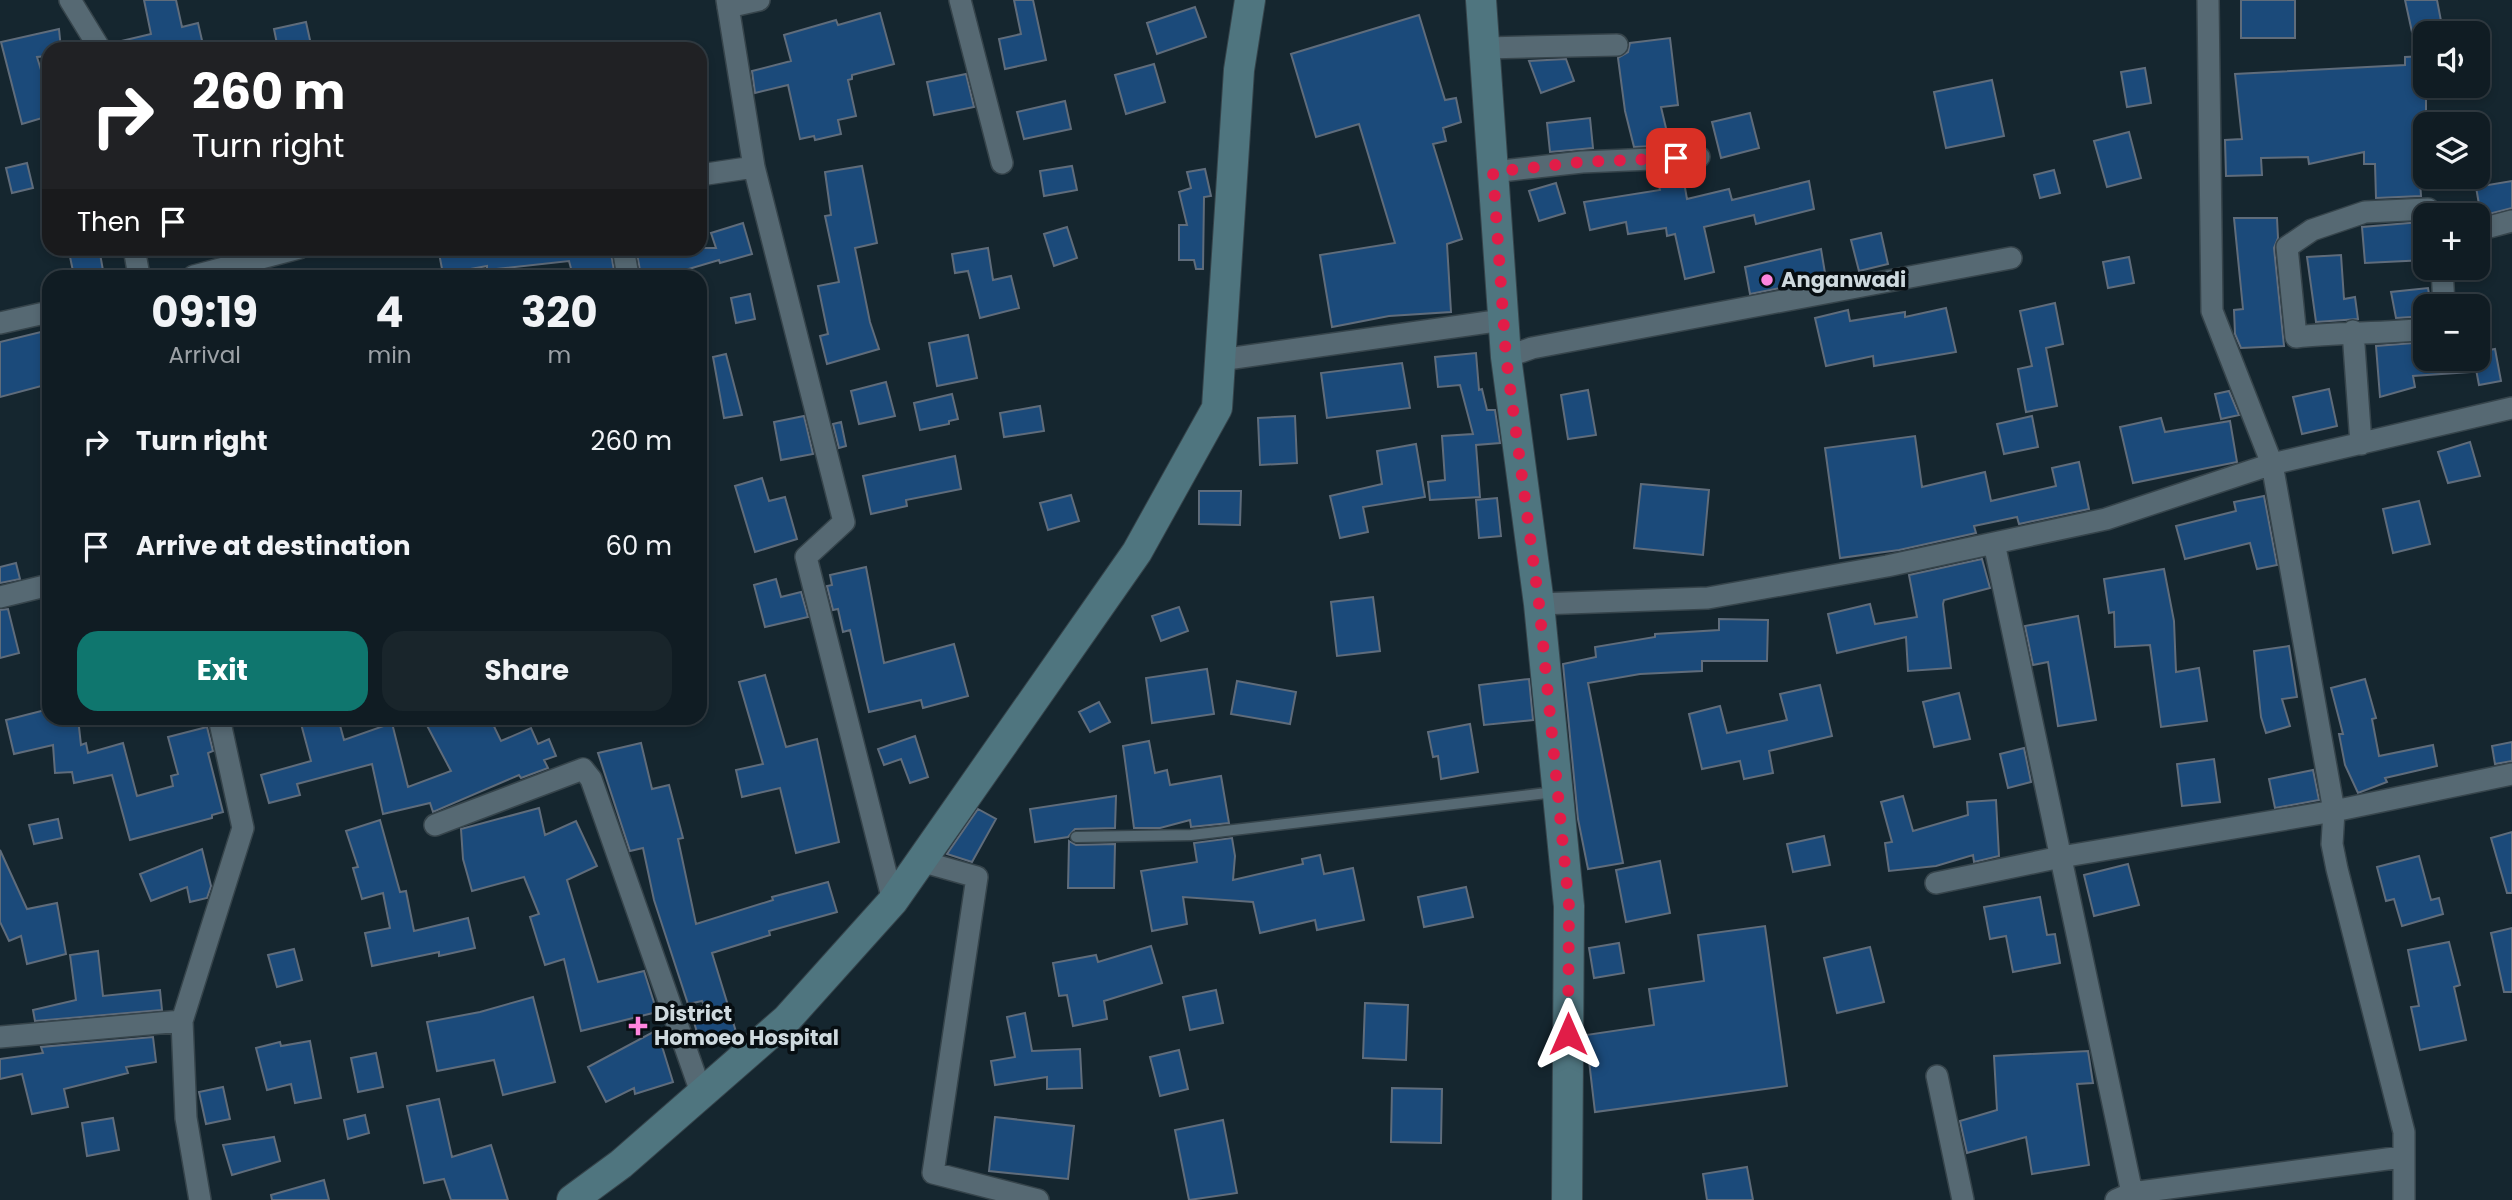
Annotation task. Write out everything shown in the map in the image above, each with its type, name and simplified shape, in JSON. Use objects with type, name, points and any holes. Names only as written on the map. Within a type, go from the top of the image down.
[{"type":"main road","points":[[572,1200],[702,1096],[787,1019],[893,901],[1137,552],[1217,408],[1239,70],[1250,0]]},
{"type":"main road","points":[[1481,0],[1506,357],[1539,604],[1569,906],[1567,1200]]},
{"type":"street","points":[[70,0],[96,42]]},
{"type":"street","points":[[759,0],[727,3],[754,167],[844,522],[806,557],[893,901]]},
{"type":"street","points":[[960,0],[1002,163]]},
{"type":"street","points":[[2208,0],[2212,311],[2273,464],[2334,811],[2332,844],[2404,1132],[2404,1200]]},
{"type":"street","points":[[1485,48],[1617,45]]},
{"type":"street","points":[[1493,172],[1582,162],[1699,157]]},
{"type":"street","points":[[707,174],[754,167]]},
{"type":"street","points":[[2413,210],[2365,212],[2312,230],[2287,247],[2295,337],[2353,331],[2368,335],[2413,330]]},
{"type":"street","points":[[2490,227],[2512,221]]},
{"type":"street","points":[[241,270],[272,266],[287,256]]},
{"type":"street","points":[[1506,357],[1532,348],[2011,258]]},
{"type":"street","points":[[0,323],[42,314]]},
{"type":"street","points":[[1220,360],[1503,320]]},
{"type":"street","points":[[2353,331],[2361,444]]},
{"type":"street","points":[[1539,604],[1708,598],[1887,566],[2106,519],[2273,464],[2512,408]]},
{"type":"street","points":[[1994,543],[2060,856],[2124,1196],[2402,1157]]},
{"type":"street","points":[[0,597],[42,587]]},
{"type":"street","points":[[200,1200],[186,1118],[182,1021],[243,828],[221,725]]},
{"type":"street","points":[[435,825],[583,769],[591,779],[702,1096]]},
{"type":"street","points":[[1936,883],[2060,856],[2334,811],[2512,774]]},
{"type":"street","points":[[920,861],[977,877],[933,1173],[1038,1200]]},
{"type":"street","points":[[0,1037],[182,1021]]},
{"type":"street","points":[[1937,1076],[1963,1200]]},
{"type":"lane","points":[[1076,837],[1191,835],[1558,792]]},
{"type":"building","points":[[144,0],[176,0],[182,27],[198,23],[202,42],[117,42],[151,34]]},
{"type":"building","points":[[1014,0],[1033,0],[1046,60],[1005,69],[999,39],[1021,34]]},
{"type":"building","points":[[2241,0],[2295,0],[2295,38],[2241,38]]},
{"type":"building","points":[[2405,0],[2437,0],[2441,21],[2413,21],[2412,32]]},
{"type":"building","points":[[1195,7],[1206,37],[1157,54],[1147,23]]},
{"type":"building","points":[[880,13],[894,64],[852,75],[852,79],[848,80],[856,116],[838,120],[841,134],[815,140],[814,136],[800,139],[788,85],[755,93],[752,71],[791,61],[784,35],[836,20],[838,25]]},
{"type":"building","points":[[1419,15],[1445,100],[1456,98],[1461,122],[1443,128],[1446,141],[1433,144],[1462,239],[1447,244],[1451,312],[1389,316],[1332,327],[1320,255],[1395,243],[1359,124],[1316,137],[1291,54]]},
{"type":"building","points":[[306,22],[310,42],[277,42],[274,29]]},
{"type":"building","points":[[59,29],[60,42],[42,42],[42,57],[37,57],[42,73],[42,118],[22,124],[1,42]]},
{"type":"building","points":[[1670,38],[1678,105],[1661,107],[1670,145],[1634,147],[1625,111],[1618,58],[1628,52],[1630,43]]},
{"type":"building","points":[[2405,57],[2413,57],[2413,98],[2426,98],[2426,112],[2413,112],[2413,189],[2421,189],[2421,196],[2376,198],[2375,164],[2364,164],[2364,152],[2309,164],[2308,157],[2261,158],[2262,175],[2226,176],[2225,140],[2242,139],[2235,74],[2405,65]]},
{"type":"building","points":[[1566,59],[1574,81],[1541,93],[1529,61]]},
{"type":"building","points":[[1154,64],[1165,102],[1126,114],[1115,75]]},
{"type":"building","points":[[2145,68],[2151,103],[2127,107],[2121,72]]},
{"type":"building","points":[[966,74],[974,107],[934,115],[927,82]]},
{"type":"building","points":[[1992,80],[2004,136],[1946,148],[1934,92]]},
{"type":"building","points":[[1065,101],[1071,129],[1024,139],[1017,112]]},
{"type":"building","points":[[1750,113],[1759,148],[1721,158],[1712,122]]},
{"type":"building","points":[[1590,118],[1593,148],[1550,152],[1547,123]]},
{"type":"building","points":[[2129,132],[2141,178],[2107,187],[2094,141]]},
{"type":"building","points":[[27,163],[33,188],[12,193],[6,168]]},
{"type":"building","points":[[862,166],[877,243],[855,248],[870,322],[879,349],[827,364],[820,336],[828,334],[818,286],[839,282],[825,216],[831,215],[825,172]]},
{"type":"building","points":[[1072,166],[1077,190],[1044,196],[1040,171]]},
{"type":"building","points":[[1205,169],[1211,196],[1204,197],[1203,269],[1196,269],[1194,260],[1179,260],[1179,225],[1187,225],[1179,192],[1191,188],[1187,172]]},
{"type":"building","points":[[2054,170],[2060,193],[2040,198],[2034,175]]},
{"type":"building","points":[[1682,171],[1687,199],[1729,189],[1732,200],[1809,181],[1814,209],[1756,224],[1754,215],[1704,227],[1714,272],[1685,279],[1675,234],[1667,236],[1666,228],[1628,234],[1626,222],[1590,230],[1584,202],[1660,190],[1656,172]]},
{"type":"building","points":[[2512,181],[2512,208],[2490,214],[2490,203],[2479,203],[2476,189],[2490,189],[2490,185]]},
{"type":"building","points":[[1556,183],[1565,213],[1539,221],[1529,191]]},
{"type":"building","points":[[2234,218],[2277,218],[2278,238],[2274,248],[2284,346],[2241,348],[2235,334],[2234,310],[2243,309]]},
{"type":"building","points":[[743,223],[752,254],[685,270],[640,270],[637,256],[707,256],[707,248],[716,248],[711,233]]},
{"type":"building","points":[[2413,223],[2413,261],[2365,263],[2362,227]]},
{"type":"building","points":[[1067,227],[1077,258],[1054,266],[1044,234]]},
{"type":"building","points":[[1881,233],[1888,264],[1859,271],[1851,240]]},
{"type":"building","points":[[988,248],[993,280],[1011,276],[1019,308],[980,318],[968,271],[955,273],[952,254]]},
{"type":"building","points":[[1821,249],[1826,279],[1750,294],[1745,267]]},
{"type":"building","points":[[2341,255],[2344,299],[2355,297],[2358,319],[2316,322],[2307,257]]},
{"type":"building","points":[[70,256],[100,256],[103,270],[73,270]]},
{"type":"building","points":[[440,256],[611,256],[614,270],[571,270],[569,261],[487,270],[487,266],[442,270]]},
{"type":"building","points":[[2129,257],[2134,283],[2108,288],[2103,262]]},
{"type":"building","points":[[2428,288],[2429,294],[2413,294],[2413,317],[2396,318],[2391,292]]},
{"type":"building","points":[[750,294],[755,319],[736,323],[731,298]]},
{"type":"building","points":[[2055,303],[2063,344],[2046,348],[2057,406],[2026,412],[2018,369],[2032,366],[2020,311]]},
{"type":"building","points":[[1946,308],[1956,352],[1874,366],[1873,356],[1826,366],[1815,318],[1848,310],[1850,321],[1905,312],[1905,317]]},
{"type":"building","points":[[42,332],[42,386],[0,397],[0,342]]},
{"type":"building","points":[[968,335],[977,378],[937,386],[929,343]]},
{"type":"building","points":[[2413,343],[2413,371],[2470,372],[2413,376],[2415,387],[2380,397],[2376,346]]},
{"type":"building","points":[[2495,349],[2501,381],[2479,385],[2476,371],[2490,371],[2490,350]]},
{"type":"building","points":[[1476,353],[1479,390],[1482,389],[1487,410],[1495,410],[1500,443],[1476,445],[1480,497],[1430,500],[1428,482],[1445,480],[1442,436],[1473,434],[1460,385],[1438,387],[1435,357]]},
{"type":"building","points":[[726,354],[742,415],[724,418],[713,357]]},
{"type":"building","points":[[1402,363],[1410,408],[1327,418],[1321,373]]},
{"type":"building","points":[[886,382],[895,416],[859,424],[851,391]]},
{"type":"building","points":[[2329,389],[2337,426],[2302,434],[2293,397]]},
{"type":"building","points":[[1588,390],[1596,435],[1568,439],[1561,395]]},
{"type":"building","points":[[2229,391],[2239,415],[2221,419],[2215,394]]},
{"type":"building","points":[[952,394],[958,419],[949,421],[949,424],[920,430],[914,403]]},
{"type":"building","points":[[1040,406],[1044,431],[1004,437],[1000,413]]},
{"type":"building","points":[[804,416],[813,454],[781,460],[774,422]]},
{"type":"building","points":[[1295,416],[1297,463],[1260,465],[1258,418]]},
{"type":"building","points":[[2032,416],[2038,447],[2004,454],[1997,424]]},
{"type":"building","points":[[2161,418],[2165,432],[2230,421],[2237,462],[2133,483],[2120,427]]},
{"type":"building","points":[[841,422],[846,446],[839,448],[833,424]]},
{"type":"building","points":[[1915,436],[1922,487],[1985,472],[1991,501],[2056,486],[2052,468],[2079,462],[2089,509],[2019,524],[2017,517],[1974,526],[1976,533],[1899,550],[1840,558],[1825,448]]},
{"type":"building","points":[[2470,442],[2480,476],[2448,483],[2438,452]]},
{"type":"building","points":[[1416,444],[1425,497],[1363,507],[1368,532],[1340,538],[1330,496],[1382,484],[1377,451]]},
{"type":"building","points":[[955,456],[961,489],[906,500],[907,506],[871,514],[863,476]]},
{"type":"building","points":[[762,478],[769,501],[785,497],[797,539],[755,552],[735,486]]},
{"type":"building","points":[[1641,484],[1709,490],[1703,555],[1634,548]]},
{"type":"building","points":[[1199,491],[1241,491],[1240,525],[1199,524]]},
{"type":"building","points":[[1071,495],[1079,521],[1048,530],[1040,503]]},
{"type":"building","points":[[2264,496],[2277,565],[2257,569],[2250,543],[2185,559],[2176,526],[2236,511],[2234,502]]},
{"type":"building","points":[[1497,498],[1501,536],[1479,538],[1476,500]]},
{"type":"building","points":[[2419,501],[2430,544],[2393,553],[2383,509]]},
{"type":"building","points":[[1982,559],[1990,588],[1944,600],[1951,668],[1908,671],[1906,637],[1837,653],[1828,614],[1870,604],[1875,624],[1917,617],[1909,575]]},
{"type":"building","points":[[16,563],[20,579],[0,583],[0,567]]},
{"type":"building","points":[[866,567],[884,663],[954,644],[968,696],[923,708],[921,700],[869,712],[850,630],[843,632],[838,609],[833,610],[827,586],[832,585],[830,575]]},
{"type":"building","points":[[2164,569],[2174,621],[2176,672],[2199,668],[2207,721],[2161,727],[2150,645],[2115,647],[2114,612],[2109,613],[2104,579]]},
{"type":"building","points":[[776,579],[781,597],[801,592],[808,617],[765,627],[754,585]]},
{"type":"building","points":[[1373,597],[1380,651],[1337,656],[1331,602]]},
{"type":"building","points":[[1179,607],[1188,631],[1161,641],[1152,616]]},
{"type":"building","points":[[8,609],[19,653],[0,658],[0,610]]},
{"type":"building","points":[[2078,616],[2096,720],[2058,726],[2048,662],[2033,665],[2025,626]]},
{"type":"building","points":[[1719,619],[1768,620],[1767,661],[1702,661],[1702,671],[1640,674],[1588,683],[1623,863],[1588,869],[1578,819],[1563,664],[1596,657],[1595,647],[1655,637],[1655,634],[1719,630]]},
{"type":"building","points":[[2289,646],[2297,697],[2282,699],[2290,726],[2266,733],[2261,717],[2254,651]]},
{"type":"building","points":[[1207,669],[1214,714],[1152,723],[1146,678]]},
{"type":"building","points":[[765,675],[786,747],[817,739],[839,842],[796,853],[780,788],[742,797],[736,770],[763,764],[739,682]]},
{"type":"building","points":[[1529,679],[1533,720],[1484,725],[1479,685]]},
{"type":"building","points":[[2365,679],[2376,718],[2372,719],[2379,756],[2433,745],[2437,766],[2385,778],[2387,782],[2358,793],[2345,765],[2339,734],[2343,734],[2331,688]]},
{"type":"building","points":[[1237,681],[1296,692],[1290,724],[1231,714]]},
{"type":"building","points":[[1820,685],[1832,736],[1769,751],[1773,773],[1744,779],[1740,761],[1702,769],[1689,714],[1720,706],[1727,733],[1787,720],[1780,694]]},
{"type":"building","points":[[1959,693],[1970,739],[1934,747],[1923,702]]},
{"type":"building","points":[[1099,702],[1110,722],[1090,732],[1079,712]]},
{"type":"building","points":[[42,711],[42,725],[79,725],[81,745],[86,743],[88,753],[123,743],[137,796],[173,786],[171,776],[178,774],[168,737],[207,727],[213,751],[208,753],[223,812],[212,815],[212,818],[130,840],[112,775],[74,783],[72,772],[55,773],[53,745],[14,754],[6,720]]},
{"type":"building","points":[[1470,724],[1478,772],[1441,779],[1438,756],[1433,757],[1428,732]]},
{"type":"building","points":[[301,725],[340,725],[344,740],[392,725],[408,787],[451,771],[427,725],[493,725],[501,741],[531,728],[538,744],[549,739],[556,756],[544,760],[548,768],[521,778],[519,775],[433,812],[430,803],[383,814],[372,764],[297,784],[300,795],[269,803],[261,775],[311,761]]},
{"type":"building","points":[[915,736],[928,777],[910,783],[901,759],[884,765],[878,749]]},
{"type":"building","points":[[1149,741],[1155,773],[1167,770],[1170,785],[1221,776],[1229,823],[1191,827],[1190,820],[1160,828],[1134,828],[1123,746]]},
{"type":"building","points":[[2512,742],[2512,761],[2495,764],[2492,746]]},
{"type":"building","points":[[641,743],[652,789],[669,785],[683,838],[678,839],[696,924],[773,900],[772,897],[828,882],[837,912],[769,931],[770,935],[712,953],[737,1035],[701,1046],[691,1012],[704,1005],[702,1001],[688,1004],[654,900],[643,848],[630,851],[598,753]]},
{"type":"building","points":[[2024,748],[2031,782],[2008,788],[2000,754]]},
{"type":"building","points":[[2214,759],[2220,802],[2182,806],[2177,764]]},
{"type":"building","points":[[2313,770],[2319,800],[2275,808],[2269,779]]},
{"type":"building","points":[[1116,796],[1115,828],[1075,829],[1068,837],[1035,842],[1030,809]]},
{"type":"building","points":[[1903,796],[1913,831],[1968,815],[1967,802],[1996,800],[1999,856],[1974,862],[1973,855],[1936,866],[1889,871],[1885,843],[1892,842],[1881,802]]},
{"type":"building","points":[[539,808],[545,835],[576,821],[597,866],[567,880],[598,982],[644,971],[657,1012],[581,1031],[564,959],[545,965],[530,917],[539,914],[524,877],[472,891],[463,859],[461,829]]},
{"type":"building","points":[[978,809],[996,819],[972,862],[947,854]]},
{"type":"building","points":[[58,819],[62,838],[34,844],[29,825]]},
{"type":"building","points":[[380,820],[400,892],[406,891],[414,931],[468,918],[475,948],[439,956],[439,952],[372,966],[365,933],[390,928],[383,893],[362,899],[353,868],[358,867],[346,831]]},
{"type":"building","points":[[2512,832],[2512,893],[2507,893],[2491,838]]},
{"type":"building","points":[[1824,836],[1830,865],[1793,872],[1787,844]]},
{"type":"building","points":[[1232,838],[1235,856],[1233,880],[1303,864],[1302,859],[1320,855],[1324,874],[1353,868],[1364,920],[1317,930],[1315,920],[1260,933],[1253,902],[1183,897],[1187,924],[1152,931],[1141,871],[1197,862],[1194,843]]},
{"type":"building","points":[[1069,841],[1076,845],[1115,844],[1114,888],[1068,888]]},
{"type":"building","points":[[202,849],[211,886],[207,898],[190,902],[187,887],[151,901],[140,874]]},
{"type":"building","points":[[0,850],[27,909],[57,903],[66,954],[27,964],[21,936],[9,941],[0,922]]},
{"type":"building","points":[[2419,856],[2431,900],[2439,898],[2443,914],[2402,926],[2394,899],[2386,901],[2377,867]]},
{"type":"building","points":[[1660,861],[1670,913],[1626,922],[1616,870]]},
{"type":"building","points":[[2128,864],[2139,905],[2094,916],[2084,875]]},
{"type":"building","points":[[1466,887],[1473,917],[1424,927],[1418,897]]},
{"type":"building","points":[[2040,897],[2047,935],[2055,934],[2060,963],[2013,972],[2006,936],[1990,939],[1984,907]]},
{"type":"building","points":[[1765,926],[1787,1086],[1595,1112],[1586,1035],[1654,1025],[1649,989],[1704,981],[1698,935]]},
{"type":"building","points":[[2512,928],[2512,992],[2504,992],[2491,933]]},
{"type":"building","points":[[2449,942],[2460,985],[2454,987],[2466,1040],[2420,1050],[2411,1007],[2419,1006],[2408,950]]},
{"type":"building","points":[[1619,943],[1624,973],[1594,978],[1589,948]]},
{"type":"building","points":[[1151,946],[1162,983],[1104,1001],[1107,1019],[1073,1026],[1067,995],[1059,996],[1053,963],[1096,955],[1098,962]]},
{"type":"building","points":[[1870,947],[1884,1002],[1837,1013],[1824,958]]},
{"type":"building","points":[[294,949],[302,980],[277,987],[268,955]]},
{"type":"building","points":[[98,951],[103,996],[160,990],[162,1010],[35,1021],[33,1010],[76,1000],[70,955]]},
{"type":"building","points":[[1216,990],[1223,1023],[1190,1030],[1183,997]]},
{"type":"building","points":[[533,997],[555,1082],[503,1095],[494,1060],[437,1071],[427,1022],[480,1012]]},
{"type":"building","points":[[1365,1003],[1408,1005],[1406,1060],[1363,1058]]},
{"type":"building","points":[[1025,1013],[1032,1051],[1080,1049],[1082,1088],[1047,1089],[1047,1077],[995,1085],[991,1061],[1015,1057],[1007,1017]]},
{"type":"building","points":[[657,1030],[673,1082],[635,1094],[634,1088],[606,1102],[588,1067]]},
{"type":"building","points":[[153,1037],[156,1062],[126,1067],[128,1073],[64,1089],[68,1107],[32,1114],[22,1074],[0,1079],[0,1059],[43,1053],[41,1047]]},
{"type":"building","points":[[310,1041],[321,1098],[295,1103],[291,1084],[267,1090],[256,1048],[280,1042],[281,1046]]},
{"type":"building","points":[[1179,1050],[1188,1089],[1160,1096],[1150,1057]]},
{"type":"building","points":[[2088,1051],[2093,1083],[2077,1084],[2089,1165],[2032,1174],[2026,1137],[1967,1153],[1960,1121],[1997,1110],[1994,1056]]},
{"type":"building","points":[[376,1053],[383,1087],[358,1092],[351,1058]]},
{"type":"building","points":[[223,1087],[230,1119],[206,1124],[199,1092]]},
{"type":"building","points":[[1392,1088],[1442,1089],[1441,1143],[1391,1142]]},
{"type":"building","points":[[439,1099],[452,1157],[491,1145],[508,1200],[451,1200],[444,1179],[424,1183],[407,1106]]},
{"type":"building","points":[[365,1115],[369,1133],[348,1139],[344,1120]]},
{"type":"building","points":[[995,1117],[1074,1126],[1068,1179],[989,1171]]},
{"type":"building","points":[[113,1118],[119,1150],[87,1156],[82,1123]]},
{"type":"building","points":[[1223,1120],[1237,1193],[1189,1200],[1175,1130]]},
{"type":"building","points":[[274,1137],[280,1161],[232,1175],[223,1145]]},
{"type":"building","points":[[1747,1167],[1753,1200],[1707,1200],[1703,1174]]},
{"type":"building","points":[[324,1180],[329,1200],[272,1200],[271,1195]]},
{"type":"place","name":"Anganwadi","points":[[1767,280]]},
{"type":"place","name":"District Homoeo Hospital","points":[[638,1026]]},
{"type":"route","points":[[1568,1034],[1569,906],[1539,604],[1506,357],[1493,172],[1582,162],[1676,158]]}]
